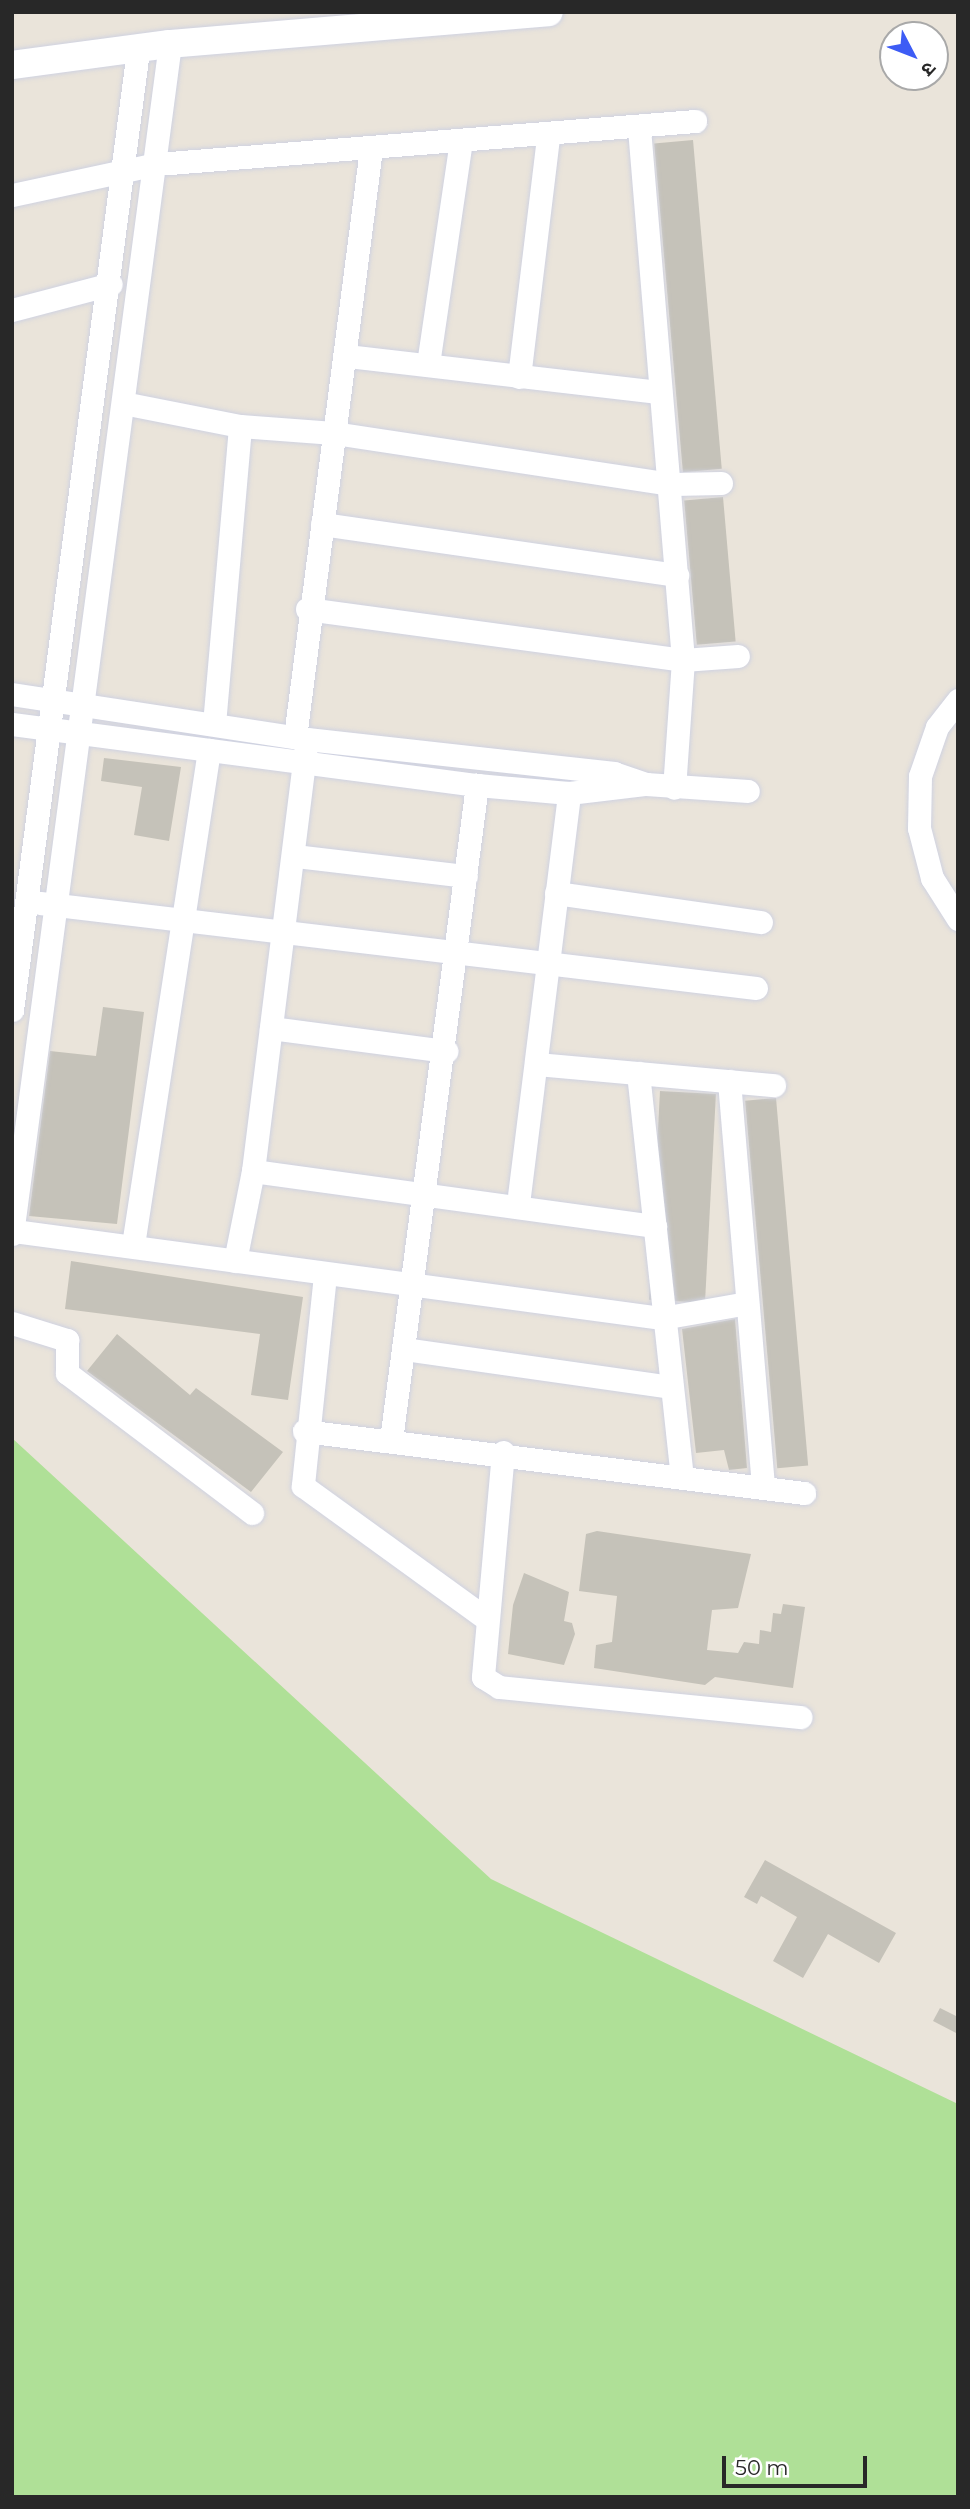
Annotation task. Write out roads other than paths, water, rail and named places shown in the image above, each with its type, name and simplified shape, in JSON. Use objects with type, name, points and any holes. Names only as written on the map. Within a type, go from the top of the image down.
[{"type":"street","points":[[12,65],[170,44],[549,12]]},
{"type":"street","points":[[170,44],[157,164],[82,704],[80,735],[53,906],[13,1233],[133,1245],[325,1275],[662,1318],[747,1303]]},
{"type":"street","points":[[12,1010],[19,899],[53,731],[127,171],[138,50]]},
{"type":"street","points":[[12,195],[157,164],[548,136],[695,121]]},
{"type":"street","points":[[639,128],[660,392],[673,484],[683,660],[674,788]]},
{"type":"street","points":[[519,377],[548,136]]},
{"type":"street","points":[[428,363],[461,141]]},
{"type":"street","points":[[235,1261],[253,1171],[295,856],[306,763],[301,738],[307,609],[347,356],[371,149]]},
{"type":"street","points":[[12,310],[111,284]]},
{"type":"street","points":[[347,356],[428,363],[519,377],[660,392]]},
{"type":"street","points":[[123,403],[240,426],[334,433],[673,484],[720,483]]},
{"type":"street","points":[[214,724],[240,426]]},
{"type":"street","points":[[322,524],[677,575]]},
{"type":"street","points":[[307,609],[683,660],[738,656]]},
{"type":"street","points":[[12,694],[301,738],[614,773],[646,784],[674,788],[748,791]]},
{"type":"street","points":[[958,700],[937,727],[920,776],[919,828],[932,878],[958,919]]},
{"type":"street","points":[[12,724],[477,785],[569,793],[646,784]]},
{"type":"street","points":[[133,1245],[180,917],[209,751]]},
{"type":"street","points":[[391,1440],[428,1193],[459,955],[477,785]]},
{"type":"street","points":[[518,1204],[569,793]]},
{"type":"street","points":[[295,856],[466,876]]},
{"type":"street","points":[[556,893],[761,922]]},
{"type":"street","points":[[19,899],[53,906],[180,917],[548,966],[756,988]]},
{"type":"street","points":[[271,1028],[446,1051]]},
{"type":"street","points":[[537,1064],[774,1085]]},
{"type":"street","points":[[638,1073],[662,1318],[682,1476]]},
{"type":"street","points":[[729,1081],[763,1487]]},
{"type":"street","points":[[253,1171],[518,1204],[655,1226]]},
{"type":"street","points":[[325,1275],[304,1431],[303,1486],[487,1619]]},
{"type":"street","points":[[12,1323],[67,1340],[67,1373],[253,1513]]},
{"type":"street","points":[[404,1349],[671,1387]]},
{"type":"street","points":[[304,1431],[503,1452],[804,1493]]},
{"type":"street","points":[[503,1452],[483,1677],[499,1687],[802,1717]]}]
